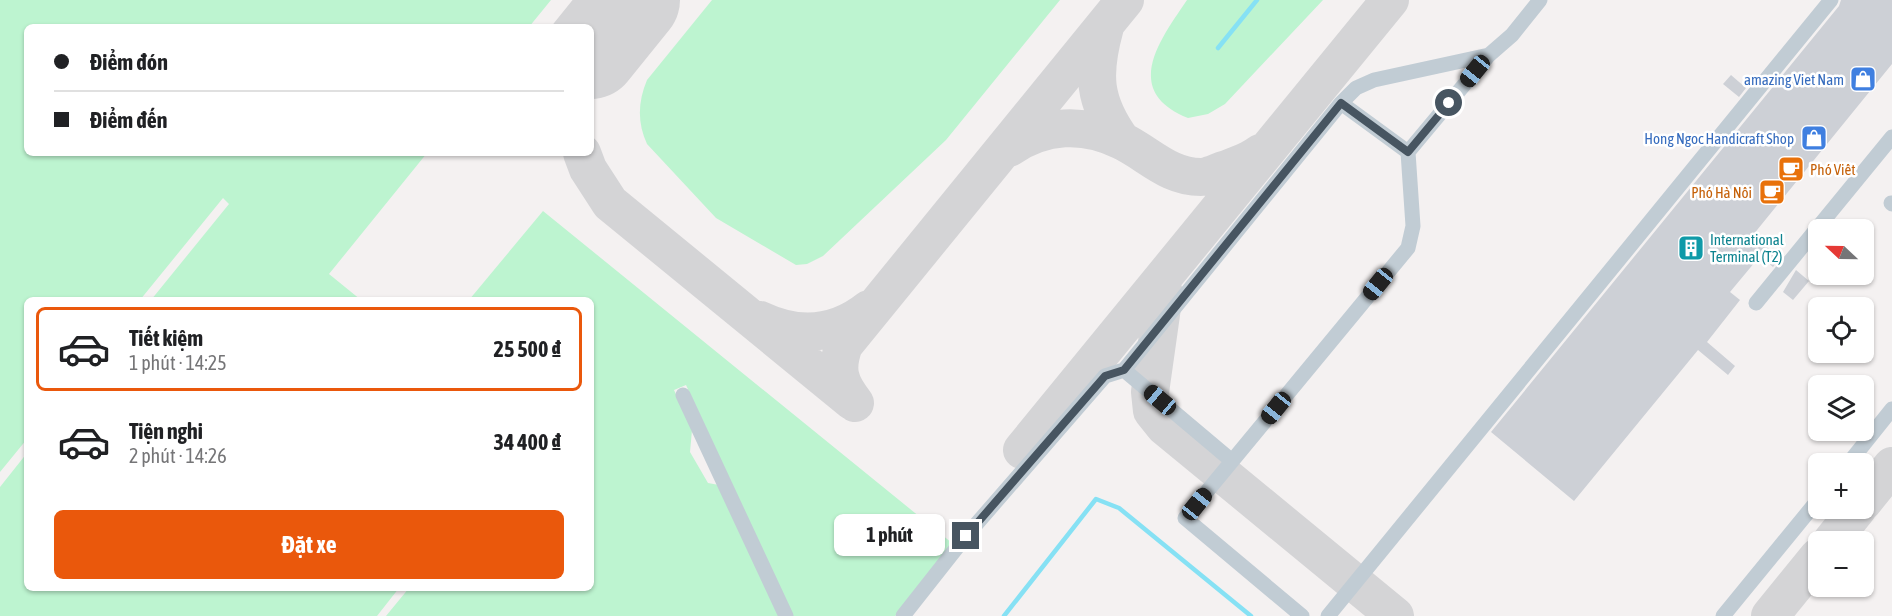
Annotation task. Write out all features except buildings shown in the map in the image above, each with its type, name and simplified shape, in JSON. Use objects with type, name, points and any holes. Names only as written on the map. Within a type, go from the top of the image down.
[{"type":"lane","points":[[1302,616],[1185,519],[1408,248],[1413,226],[1408,152],[1489,55],[1512,35],[1540,0]]},
{"type":"lane","points":[[1328,616],[1831,0]]},
{"type":"lane","points":[[903,616],[966,536],[1105,376],[1124,370],[1341,103],[1356,88],[1374,80],[1489,55]]},
{"type":"lane","points":[[1341,103],[1408,152]]},
{"type":"lane","points":[[1756,303],[1892,137]]},
{"type":"lane","points":[[1124,370],[1232,461]]},
{"type":"lane","points":[[683,395],[786,616]]},
{"type":"lane","points":[[1857,453],[1892,409]]},
{"type":"lane","points":[[1723,616],[1808,512]]},
{"type":"green space","points":[[0,0],[551,0],[531,24],[24,24],[24,156],[425,156],[329,274],[357,297],[153,297],[229,204],[223,198],[142,297],[24,297],[24,443],[0,472]]},
{"type":"green space","points":[[712,0],[1060,0],[946,140],[823,256],[807,264],[796,265],[716,218],[647,144],[644,136],[640,112],[647,80]]},
{"type":"green space","points":[[1187,0],[1323,0],[1225,104],[1208,114],[1188,118],[1168,107],[1156,94],[1151,79],[1152,64],[1158,48]]},
{"type":"green space","points":[[543,211],[952,543],[895,616],[793,616],[686,385],[674,390],[692,430],[690,452],[708,483],[719,485],[779,616],[386,616],[407,591],[594,591],[594,297],[471,297]]},
{"type":"green space","points":[[24,457],[24,591],[397,591],[377,616],[0,616],[0,487]]},
{"type":"waterway","points":[[1218,48],[1257,0]]},
{"type":"waterway","points":[[1004,616],[1096,499],[1119,508],[1251,616]]},
{"type":"taxiway","points":[[855,403],[845,389],[840,376],[840,361],[844,345],[1125,0]]},
{"type":"taxiway","points":[[1022,450],[1390,0]]},
{"type":"taxiway","points":[[1105,27],[1098,59],[1098,87],[1105,113],[1122,141]]},
{"type":"taxiway","points":[[1009,148],[1022,140],[1050,130],[1064,128],[1093,131],[1122,141],[1169,169],[1189,176],[1201,177],[1240,164],[1260,153]]},
{"type":"taxiway","points":[[583,156],[588,169],[610,203],[852,401]]},
{"type":"taxiway","points":[[1164,293],[1150,392],[1152,411],[1164,426],[1395,616]]},
{"type":"taxiway","points":[[760,320],[788,330],[816,331],[843,325],[869,309]]},
{"type":"taxiway","points":[[1874,488],[1892,466]]},
{"type":"taxiway","points":[[1840,531],[1849,519]]},
{"type":"taxiway","points":[[1770,616],[1808,569]]},
{"type":"runway","points":[[594,48],[633,0]]},
{"type":"place","name":"amazing Viet Nam","points":[[1863,79]]},
{"type":"place","name":"Hong Ngoc Handicraft Shop","points":[[1814,138]]},
{"type":"place","name":"Phó Viêt","points":[[1791,169]]},
{"type":"place","name":"Phó Hà Nôi","points":[[1772,192]]},
{"type":"place","name":"International Terminal (T2)","points":[[1691,248]]},
{"type":"route","points":[[966,536],[1105,376],[1124,370],[1341,103],[1408,152],[1449,103]]}]
